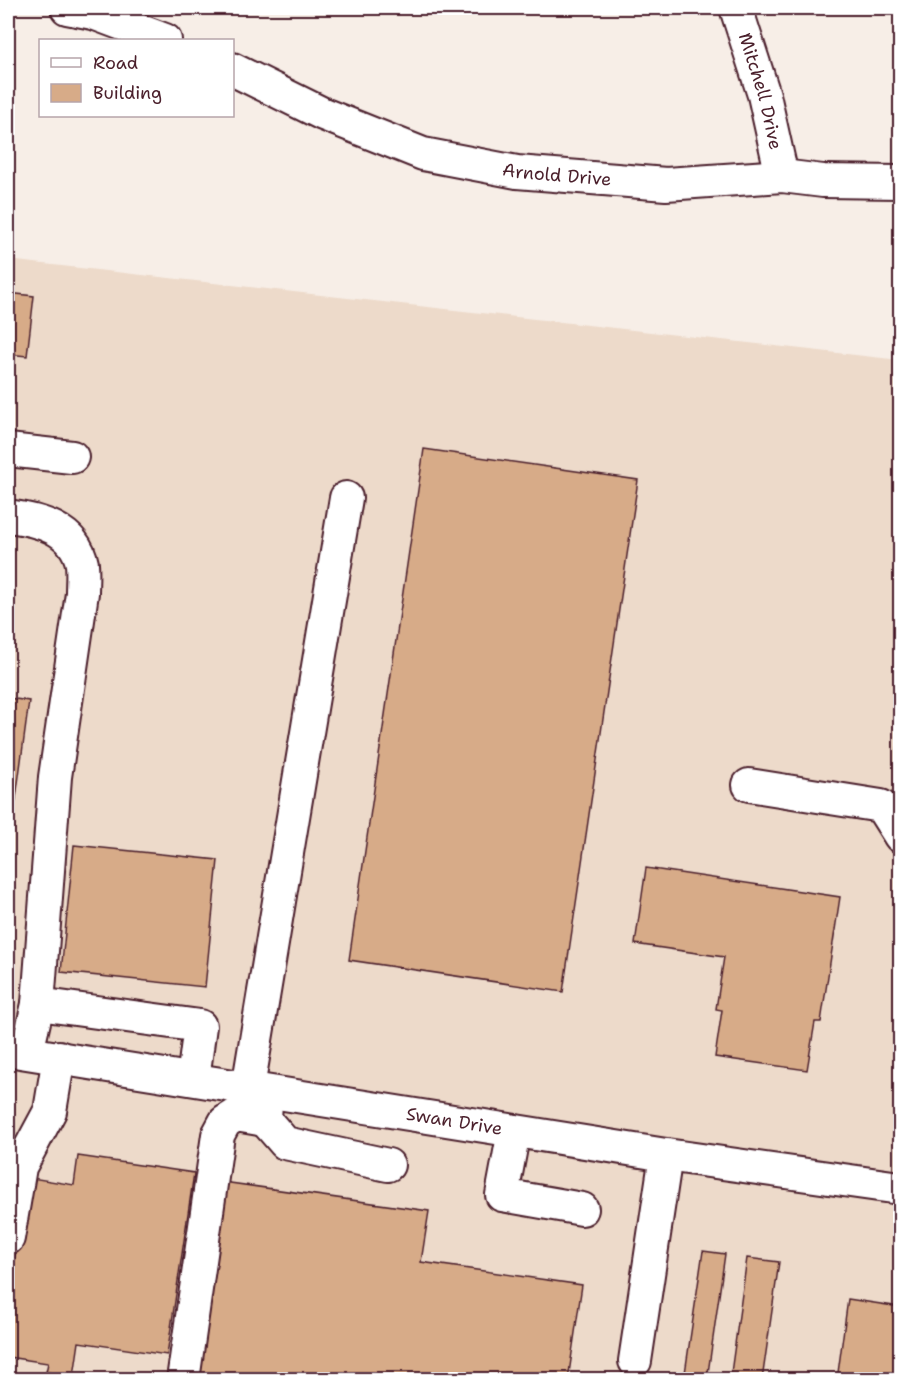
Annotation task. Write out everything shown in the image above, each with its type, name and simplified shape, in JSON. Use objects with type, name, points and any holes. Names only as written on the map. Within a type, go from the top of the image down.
[{"type":"street","points":[[67,8],[93,13],[162,39]]},
{"type":"street","name":"Mitchell Drive","points":[[736,8],[764,95],[782,176]]},
{"type":"street","name":"Arnold Drive","points":[[234,70],[323,114],[423,154],[517,172],[666,184],[782,176],[823,181],[900,182]]},
{"type":"street","points":[[8,450],[72,457]]},
{"type":"street","points":[[346,498],[260,1100],[285,1143],[388,1165]]},
{"type":"street","points":[[8,516],[33,519],[57,528],[72,544],[81,563],[82,593],[55,777],[38,1004],[17,1051]]},
{"type":"street","points":[[749,785],[881,806],[900,836]]},
{"type":"street","points":[[38,1004],[200,1026],[193,1079]]},
{"type":"street","name":"Swan Drive","points":[[17,1051],[193,1079],[260,1100],[514,1131],[900,1188]]},
{"type":"street","points":[[8,1238],[20,1167],[50,1111],[59,1057]]},
{"type":"street","points":[[183,1380],[218,1135],[225,1122],[260,1100]]},
{"type":"street","points":[[514,1131],[502,1195],[582,1209]]},
{"type":"street","points":[[635,1361],[666,1155]]},
{"type":"shaded area","points":[[8,260],[900,360],[900,1379],[8,1380]]},
{"type":"building","points":[[8,293],[34,296],[27,356],[8,354]]},
{"type":"building","points":[[424,449],[638,480],[563,992],[349,960]]},
{"type":"building","points":[[8,698],[29,701],[8,858]]},
{"type":"building","points":[[900,716],[900,756],[897,755]]},
{"type":"building","points":[[74,845],[218,860],[205,987],[61,972]]},
{"type":"building","points":[[646,868],[840,897],[821,1022],[815,1022],[807,1070],[715,1057],[722,1010],[716,1009],[724,957],[635,944]]},
{"type":"building","points":[[78,1156],[194,1173],[167,1355],[79,1342],[74,1376],[46,1372],[48,1363],[8,1357],[8,1303],[26,1177],[74,1185]]},
{"type":"building","points":[[223,1182],[429,1211],[421,1262],[582,1285],[568,1380],[194,1380]]},
{"type":"building","points":[[703,1251],[725,1254],[707,1380],[684,1380]]},
{"type":"building","points":[[747,1258],[779,1262],[762,1380],[730,1380]]},
{"type":"building","points":[[848,1299],[900,1307],[900,1380],[837,1380]]}]
